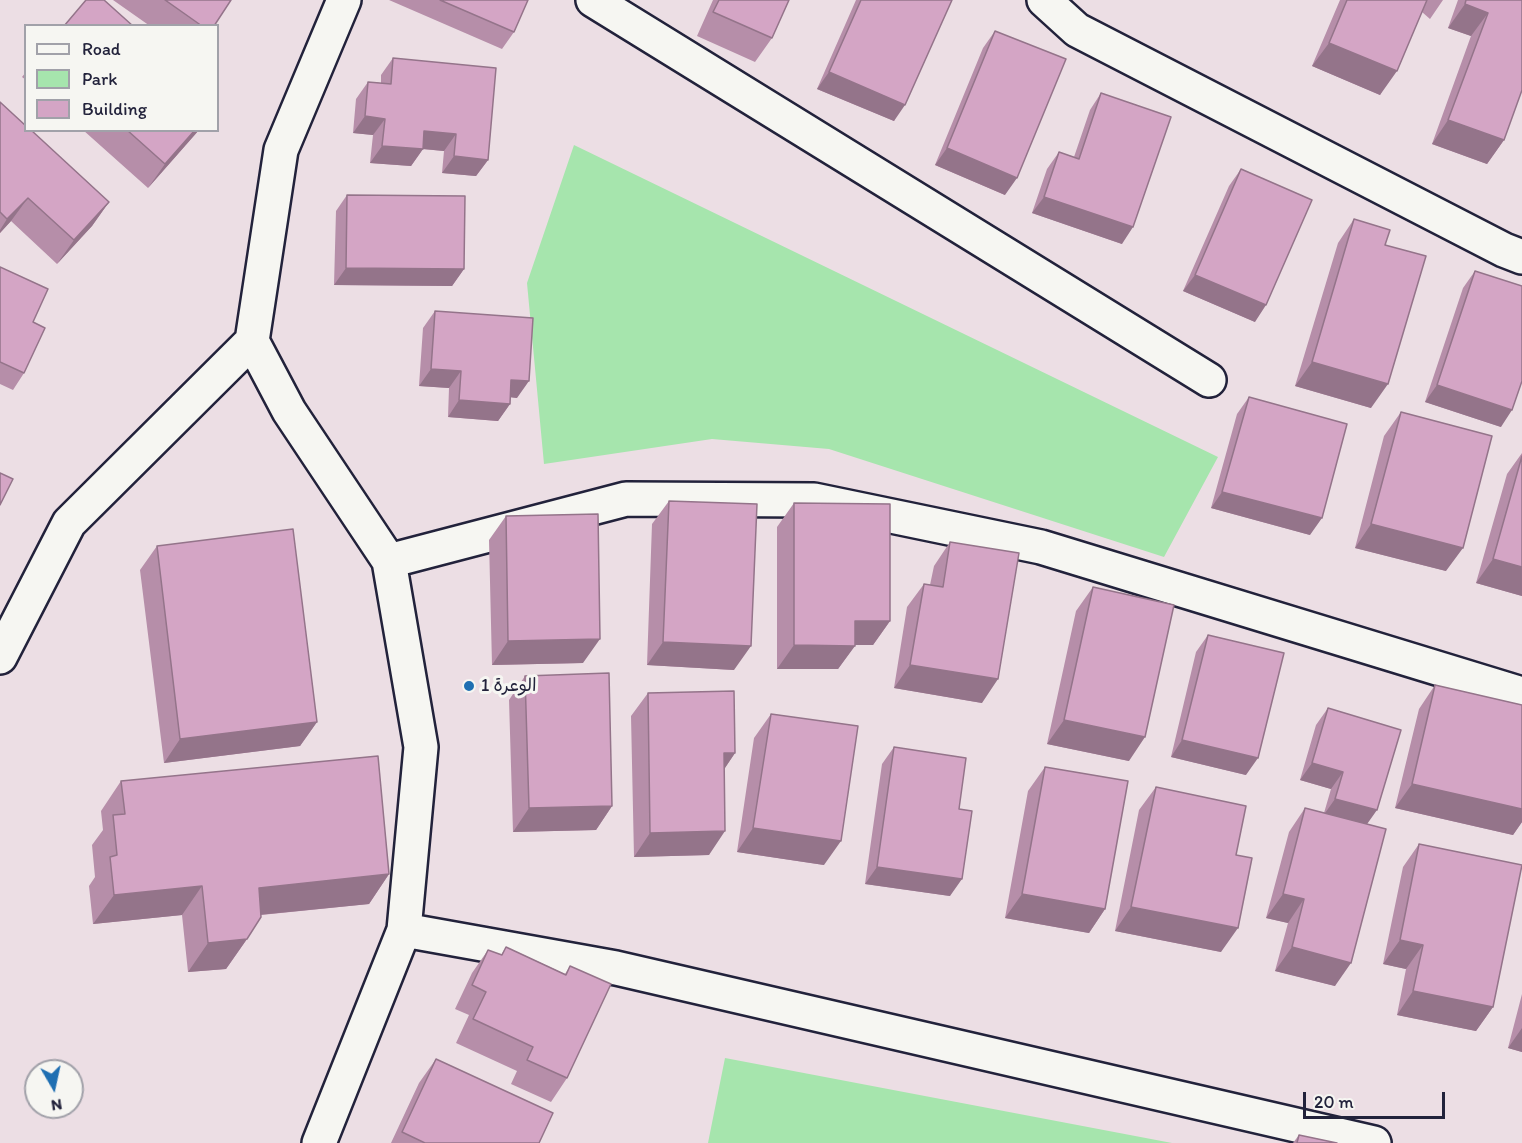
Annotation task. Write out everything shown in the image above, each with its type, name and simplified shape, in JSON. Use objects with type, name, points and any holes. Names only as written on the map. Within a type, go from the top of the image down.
[{"type":"street","points":[[319,1143],[404,930],[421,747],[389,561],[289,411],[252,341],[281,150],[344,0]]},
{"type":"street","points":[[593,0],[1209,380]]},
{"type":"street","points":[[1044,0],[1077,30],[1504,250],[1522,257]]},
{"type":"street","points":[[0,657],[69,523],[252,341]]},
{"type":"street","points":[[389,561],[626,499],[814,500],[1041,547],[1522,694]]},
{"type":"street","points":[[404,930],[616,968],[1374,1143]]},
{"type":"green space","points":[[574,145],[1218,457],[1164,557],[829,449],[712,439],[544,464],[527,283]]},
{"type":"green space","points":[[725,1058],[1172,1143],[708,1143]]},
{"type":"building","points":[[86,0],[104,0],[131,24],[66,24]]},
{"type":"building","points":[[165,0],[231,0],[215,24],[199,24]]},
{"type":"building","points":[[440,0],[528,0],[514,32]]},
{"type":"building","points":[[719,0],[789,0],[772,38],[713,12]]},
{"type":"building","points":[[861,0],[952,0],[905,105],[829,72]]},
{"type":"building","points":[[1347,0],[1427,0],[1397,71],[1329,43]]},
{"type":"building","points":[[1466,0],[1522,0],[1522,90],[1504,140],[1448,120],[1488,13],[1465,4]]},
{"type":"building","points":[[995,31],[1066,59],[1017,178],[947,148]]},
{"type":"building","points":[[393,58],[496,68],[488,160],[454,156],[456,134],[424,131],[423,149],[382,146],[385,119],[365,116],[368,82],[391,84]]},
{"type":"building","points":[[1101,93],[1171,117],[1133,227],[1044,197],[1059,152],[1079,159]]},
{"type":"building","points":[[0,102],[24,124],[24,132],[33,132],[109,202],[74,240],[28,198],[7,219],[0,212]]},
{"type":"building","points":[[129,132],[193,132],[165,164]]},
{"type":"building","points":[[1241,169],[1312,200],[1266,305],[1195,275]]},
{"type":"building","points":[[347,195],[465,196],[464,269],[346,268]]},
{"type":"building","points":[[1354,219],[1390,230],[1385,245],[1426,256],[1388,384],[1312,362]]},
{"type":"building","points":[[0,267],[48,289],[33,322],[45,328],[24,373],[0,362]]},
{"type":"building","points":[[1475,271],[1522,286],[1522,381],[1512,410],[1437,385]]},
{"type":"building","points":[[435,311],[533,318],[529,381],[511,380],[510,404],[459,400],[461,371],[431,369]]},
{"type":"building","points":[[1249,397],[1347,424],[1322,518],[1222,492]]},
{"type":"building","points":[[1401,412],[1492,436],[1463,548],[1371,524]]},
{"type":"building","points":[[1522,456],[1522,567],[1493,559]]},
{"type":"building","points":[[0,473],[13,479],[0,505]]},
{"type":"building","points":[[669,501],[757,504],[751,646],[663,642]]},
{"type":"building","points":[[794,503],[890,504],[890,621],[855,621],[855,646],[794,645]]},
{"type":"building","points":[[598,514],[600,639],[508,641],[506,516]]},
{"type":"building","points":[[293,529],[317,722],[180,739],[157,546]]},
{"type":"building","points":[[950,542],[1019,553],[998,679],[910,665],[924,584],[943,587]]},
{"type":"building","points":[[1093,587],[1174,605],[1145,737],[1064,720]]},
{"type":"building","points":[[1208,635],[1284,653],[1258,758],[1182,740]]},
{"type":"building","points":[[609,673],[612,806],[529,808],[525,676]]},
{"type":"building","points":[[1435,685],[1522,705],[1522,809],[1412,784]]},
{"type":"building","points":[[734,691],[735,753],[724,753],[725,831],[650,833],[648,693]]},
{"type":"building","points":[[1328,708],[1401,730],[1377,810],[1335,799],[1343,772],[1312,763]]},
{"type":"building","points":[[771,714],[858,726],[841,841],[753,828]]},
{"type":"building","points":[[894,747],[966,758],[959,809],[972,811],[962,879],[877,867]]},
{"type":"building","points":[[378,756],[389,874],[259,888],[261,917],[247,939],[208,943],[202,886],[114,895],[110,857],[117,855],[113,815],[125,814],[121,781]]},
{"type":"building","points":[[1045,767],[1128,781],[1105,909],[1022,894]]},
{"type":"building","points":[[1156,787],[1246,806],[1236,855],[1252,858],[1238,928],[1131,907]]},
{"type":"building","points":[[1305,808],[1386,829],[1351,963],[1292,947],[1304,899],[1283,894]]},
{"type":"building","points":[[1419,844],[1522,865],[1493,1007],[1413,991],[1423,945],[1400,940]]},
{"type":"building","points":[[506,947],[566,975],[570,966],[611,984],[567,1078],[527,1060],[533,1047],[473,1019],[486,992],[472,985],[488,950],[502,955]]},
{"type":"building","points":[[436,1059],[553,1113],[539,1143],[425,1143],[402,1132]]},
{"type":"building","points":[[1299,1135],[1337,1143],[1297,1143]]},
{"type":"place","name":"الوعرة 1","points":[[469,686]]}]
